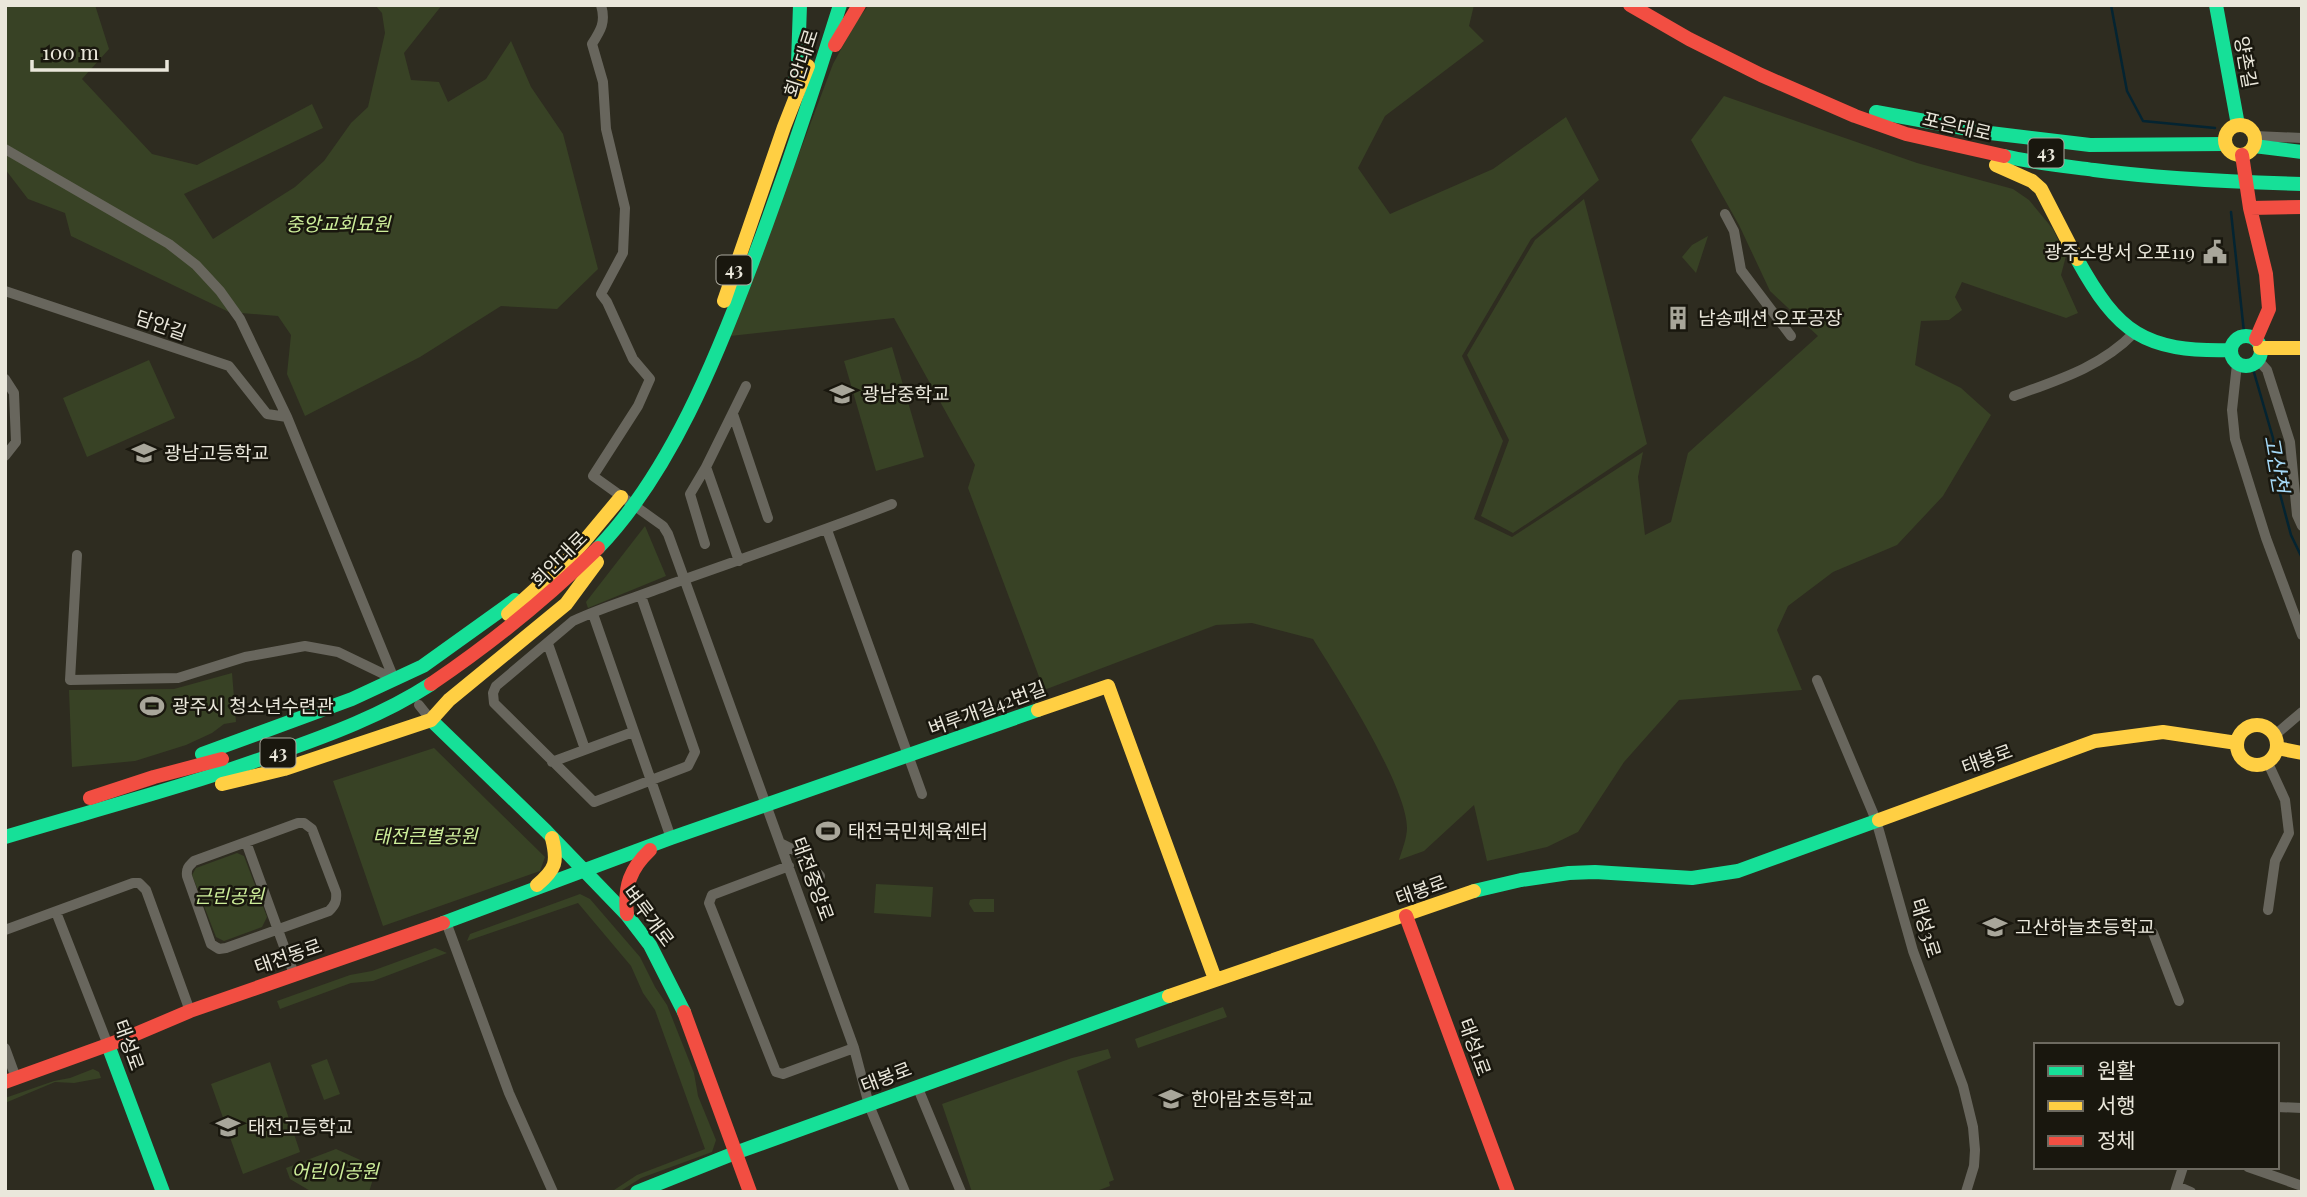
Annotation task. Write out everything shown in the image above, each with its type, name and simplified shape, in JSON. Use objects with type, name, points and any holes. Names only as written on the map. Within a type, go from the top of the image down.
[{"type":"main road","points":[[789,113],[798,63],[800,5]]},
{"type":"main road","name":"회안대로","points":[[420,684],[522,602],[571,557],[606,517],[648,461],[709,345],[829,5]]},
{"type":"main road","name":"회안대로","points":[[420,684],[480,651],[545,601],[609,536],[661,462],[716,355],[766,223],[840,5]]},
{"type":"main road","points":[[818,73],[859,5]]},
{"type":"main road","name":"포은대로","points":[[1630,5],[1689,39],[1761,75],[1855,116],[1906,134],[2028,162],[2118,173],[2222,176]]},
{"type":"main road","name":"포은대로","points":[[1651,5],[1762,65],[1836,98],[1914,125],[1987,142],[2096,161],[2222,176]]},
{"type":"main road","name":"양촌길","points":[[2216,5],[2238,125]]},
{"type":"main road","points":[[1876,113],[1990,133],[2090,145],[2225,144],[2232,152],[2250,146],[2302,152]]},
{"type":"main road","points":[[1906,134],[1940,150],[1984,161],[2032,180],[2049,200],[2077,259],[2105,307],[2134,333],[2169,348],[2234,357],[2247,366],[2258,349],[2269,309],[2264,262],[2250,208],[2250,128],[2238,125],[2228,130],[2225,144]]},
{"type":"main road","name":"43","points":[[2222,176],[2296,178]]},
{"type":"main road","points":[[2250,208],[2302,207]]},
{"type":"main road","points":[[2234,357],[2237,338],[2246,336],[2258,349],[2302,348]]},
{"type":"main road","points":[[154,777],[176,764],[398,681],[509,606],[569,547],[606,517]]},
{"type":"main road","points":[[159,793],[226,783],[284,769],[430,720],[449,700],[566,604],[598,561],[609,536]]},
{"type":"main road","name":"43","points":[[5,837],[159,793],[317,740],[420,684]]},
{"type":"main road","name":"벼루개길42번길","points":[[585,870],[1108,686],[1215,979]]},
{"type":"main road","name":"43","points":[[5,826],[154,777],[215,762],[287,739],[391,700]]},
{"type":"main road","name":"벼루개로","points":[[430,720],[550,833],[627,914],[649,943],[676,995],[750,1192]]},
{"type":"main road","points":[[2276,742],[2274,754],[2267,761],[2258,764],[2245,760],[2237,743],[2242,732],[2253,725],[2265,727],[2276,742],[2302,753]]},
{"type":"main road","name":"태봉로","points":[[638,1192],[917,1086],[1215,979],[1477,890],[1545,876],[1595,872],[1692,878],[1738,871],[2095,741],[2163,732],[2237,743]]},
{"type":"main road","points":[[528,892],[556,866],[550,833]]},
{"type":"main road","points":[[627,914],[626,887],[631,869],[664,841]]},
{"type":"main road","name":"태전동로","points":[[11,1080],[108,1045],[190,1011],[446,922],[585,870]]},
{"type":"main road","name":"태성1로","points":[[1406,916],[1508,1192]]},
{"type":"main road","name":"태성로","points":[[108,1045],[163,1192]]},
{"type":"street","name":"태전중앙로","points":[[601,5],[604,16],[602,28],[592,44],[603,82],[606,129],[625,208],[622,253],[601,294],[633,359],[650,379],[638,406],[593,476],[663,526],[782,844],[854,1048],[869,1105],[905,1192]]},
{"type":"street","points":[[2250,146],[2302,138]]},
{"type":"street","points":[[5,149],[169,244],[196,265],[220,291],[240,319],[287,417],[398,681]]},
{"type":"street","points":[[1725,214],[1734,231],[1741,270],[1791,336]]},
{"type":"street","name":"담안길","points":[[5,291],[229,366],[267,414],[287,417]]},
{"type":"street","points":[[2014,396],[2078,373],[2099,362],[2134,333]]},
{"type":"street","points":[[2258,349],[2290,442],[2297,515],[2302,526]]},
{"type":"street","points":[[2234,357],[2232,410],[2235,439],[2266,538],[2302,635]]},
{"type":"street","points":[[5,379],[14,393],[16,442],[5,456]]},
{"type":"street","points":[[705,544],[690,494],[746,386]]},
{"type":"street","points":[[733,414],[768,518]]},
{"type":"street","points":[[706,467],[739,561]]},
{"type":"street","points":[[641,596],[695,752],[688,766],[594,802],[494,703],[493,693],[496,686],[573,621],[593,614],[641,596],[685,580],[827,530],[892,504]]},
{"type":"street","points":[[827,530],[922,794]]},
{"type":"street","points":[[77,555],[70,680],[178,678],[245,657],[305,646],[338,652],[398,681]]},
{"type":"street","points":[[593,614],[651,779],[664,841]]},
{"type":"street","points":[[548,644],[585,750]]},
{"type":"street","name":"태성3로","points":[[1817,680],[1876,820],[1913,951],[1963,1086],[1973,1127],[1974,1166],[1966,1192]]},
{"type":"street","points":[[419,705],[430,720]]},
{"type":"street","points":[[2276,742],[2302,712]]},
{"type":"street","points":[[552,762],[633,732]]},
{"type":"street","points":[[2267,761],[2285,800],[2290,833],[2275,861],[2268,910]]},
{"type":"street","points":[[298,824],[309,825],[337,900],[329,911],[226,948],[219,948],[211,944],[186,870],[194,861],[246,842],[298,824]]},
{"type":"street","points":[[246,842],[294,974]]},
{"type":"street","points":[[782,844],[799,852],[820,876]]},
{"type":"street","points":[[789,866],[712,895],[709,903],[776,1072],[783,1074],[854,1048]]},
{"type":"street","points":[[5,930],[133,883],[143,886],[190,1011]]},
{"type":"street","name":"태성로","points":[[56,912],[108,1045]]},
{"type":"street","points":[[446,922],[509,1093],[552,1192]]},
{"type":"street","points":[[2152,933],[2179,1000]]},
{"type":"street","points":[[5,1048],[11,1080]]},
{"type":"street","points":[[917,1086],[961,1192]]},
{"type":"street","points":[[2279,1107],[2302,1108]]},
{"type":"street","points":[[2182,1169],[2176,1189],[2191,1192]]},
{"type":"street","points":[[2254,1169],[2302,1186]]},
{"type":"green space","name":"중앙교회묘원","points":[[5,5],[95,5],[109,49],[82,79],[152,154],[197,165],[312,104],[323,128],[184,194],[213,239],[295,187],[324,161],[351,123],[368,107],[385,33],[382,13],[375,5],[442,5],[404,53],[411,80],[439,82],[448,102],[486,79],[511,41],[531,87],[563,134],[598,269],[557,309],[501,306],[420,357],[305,416],[287,374],[291,335],[278,316],[229,312],[71,236],[65,213],[28,199],[5,169]]},
{"type":"green space","points":[[869,5],[1474,5],[1469,26],[1484,41],[1385,116],[1358,168],[1390,214],[1493,169],[1566,117],[1599,180],[1531,239],[1462,356],[1503,441],[1474,519],[1512,537],[1643,452],[1638,477],[1645,535],[1671,522],[1688,453],[1818,336],[1770,291],[1739,225],[1691,140],[1724,96],[1917,163],[2013,189],[2029,200],[2053,229],[2066,256],[2061,275],[2078,313],[2066,318],[1962,282],[1955,297],[1962,310],[1949,320],[1921,321],[1915,365],[1961,388],[1991,415],[1943,496],[1897,545],[1833,572],[1788,606],[1777,630],[1802,690],[1679,700],[1624,762],[1578,832],[1547,847],[1487,861],[1474,805],[1424,851],[1399,860],[1407,828],[1396,786],[1369,732],[1313,639],[1252,623],[1216,625],[1044,690],[968,488],[975,465],[894,318],[730,336],[833,64],[857,20]]},
{"type":"green space","points":[[1584,199],[1647,444],[1513,533],[1481,516],[1509,440],[1467,355],[1535,240]]},
{"type":"green space","points":[[1708,236],[1696,273],[1682,257],[1692,245]]},
{"type":"green space","points":[[892,347],[924,457],[876,471],[844,361]]},
{"type":"green space","points":[[149,360],[175,418],[87,457],[63,398]]},
{"type":"green space","points":[[645,526],[666,576],[588,608],[586,602]]},
{"type":"green space","name":"광주시 청소년수련관","points":[[232,673],[236,722],[224,724],[186,745],[135,761],[72,767],[69,690],[174,689]]},
{"type":"green space","name":"태전큰별공원","points":[[434,748],[545,857],[540,871],[383,926],[333,781]]},
{"type":"green space","name":"근린공원","points":[[237,853],[244,856],[267,917],[262,927],[224,941],[216,937],[192,875],[196,868]]},
{"type":"green space","points":[[876,884],[933,887],[931,917],[874,913]]},
{"type":"green space","points":[[580,894],[590,899],[640,957],[667,1005],[694,1073],[698,1096],[716,1140],[712,1152],[641,1178],[619,1192],[611,1192],[637,1175],[705,1149],[655,1010],[643,993],[631,966],[578,903],[467,941],[470,934]]},
{"type":"green space","points":[[994,899],[994,912],[974,912],[969,904],[970,900]]},
{"type":"green space","points":[[435,948],[447,953],[373,981],[351,983],[280,1009],[277,1001],[350,975],[372,971]]},
{"type":"green space","points":[[1223,1007],[1227,1017],[1138,1048],[1135,1039]]},
{"type":"green space","points":[[1108,1049],[1111,1058],[1077,1071],[1114,1180],[1109,1182],[1110,1186],[1094,1192],[972,1192],[942,1104],[1072,1058]]},
{"type":"green space","points":[[327,1059],[340,1094],[324,1100],[311,1065]]},
{"type":"green space","points":[[270,1062],[300,1152],[243,1174],[211,1084]]},
{"type":"green space","points":[[93,1069],[99,1072],[101,1078],[74,1083],[55,1082],[5,1103],[5,1098]]},
{"type":"green space","name":"어린이공원","points":[[336,1149],[373,1168],[369,1192],[312,1192],[290,1179],[286,1168]]},
{"type":"waterway","name":"고산천","points":[[2111,5],[2127,91],[2143,121],[2215,128]]},
{"type":"waterway","name":"고산천","points":[[2231,212],[2244,332]]},
{"type":"waterway","name":"고산천","points":[[2253,369],[2273,438],[2276,479],[2291,535],[2302,558]]},
{"type":"traffic: fast","points":[[795,81],[800,5]]},
{"type":"traffic: fast","points":[[598,548],[624,518],[669,450],[706,376],[738,300],[775,199],[840,5]]},
{"type":"traffic: fast","points":[[2216,5],[2238,125]]},
{"type":"traffic: fast","points":[[1876,112],[1990,133],[2090,145],[2225,144]]},
{"type":"traffic: fast","points":[[2254,146],[2302,152]]},
{"type":"traffic: fast","points":[[2004,156],[2146,176],[2302,184]]},
{"type":"traffic: fast","points":[[2077,259],[2106,305],[2137,333],[2155,342],[2176,347],[2230,350]]},
{"type":"traffic: fast","points":[[2246,336],[2257,340],[2261,351],[2257,362],[2246,366],[2235,362],[2231,351],[2235,340],[2246,336]]},
{"type":"traffic: fast","points":[[202,754],[352,699],[423,666],[515,600]]},
{"type":"traffic: fast","points":[[5,837],[175,787],[295,747],[375,715],[431,684]]},
{"type":"traffic: fast","points":[[443,923],[671,838],[1038,710]]},
{"type":"traffic: fast","points":[[431,720],[546,831],[627,915],[650,945],[684,1012]]},
{"type":"traffic: fast","points":[[1474,891],[1569,873],[1692,878],[1738,871],[1879,820]]},
{"type":"traffic: fast","points":[[637,1192],[735,1153],[1169,996]]},
{"type":"traffic: fast","points":[[108,1045],[163,1192]]},
{"type":"traffic: slow","points":[[724,301],[808,66]]},
{"type":"traffic: slow","points":[[2240,125],[2251,129],[2255,140],[2251,151],[2240,155],[2229,151],[2225,140],[2229,129],[2240,125]]},
{"type":"traffic: slow","points":[[1996,165],[2032,181],[2041,189],[2077,259]]},
{"type":"traffic: slow","points":[[2260,348],[2302,348]]},
{"type":"traffic: slow","points":[[508,614],[571,557],[621,497]]},
{"type":"traffic: slow","points":[[222,784],[284,769],[431,720],[449,700],[566,604],[597,562]]},
{"type":"traffic: slow","points":[[1038,710],[1108,686],[1215,979]]},
{"type":"traffic: slow","points":[[2257,725],[2271,731],[2277,745],[2271,759],[2257,765],[2243,759],[2237,745],[2243,731],[2257,725]]},
{"type":"traffic: slow","points":[[1879,820],[2095,741],[2163,732],[2237,743]]},
{"type":"traffic: slow","points":[[2277,748],[2302,753]]},
{"type":"traffic: slow","points":[[537,885],[554,864],[552,838]]},
{"type":"traffic: slow","points":[[1169,996],[1474,891]]},
{"type":"traffic: jam","points":[[835,45],[859,5]]},
{"type":"traffic: jam","points":[[1630,5],[1689,39],[1761,75],[1855,116],[1906,134],[2004,156]]},
{"type":"traffic: jam","points":[[2242,155],[2250,208],[2266,274],[2269,309],[2256,339]]},
{"type":"traffic: jam","points":[[2250,208],[2302,207]]},
{"type":"traffic: jam","points":[[431,684],[517,620],[598,548]]},
{"type":"traffic: jam","points":[[90,798],[222,759]]},
{"type":"traffic: jam","points":[[627,914],[630,879],[650,850]]},
{"type":"traffic: jam","points":[[1406,916],[1508,1192]]},
{"type":"traffic: jam","points":[[5,1082],[124,1039],[190,1011],[443,923]]},
{"type":"traffic: jam","points":[[684,1012],[750,1192]]},
{"type":"place","name":"광주소방서 오포119","points":[[2215,252]]},
{"type":"place","name":"남송패션 오포공장","points":[[1678,318]]},
{"type":"place","name":"광남중학교","points":[[842,394]]},
{"type":"place","name":"광남고등학교","points":[[144,453]]},
{"type":"place","name":"광주시 청소년수련관","points":[[152,706]]},
{"type":"place","name":"태전국민체육센터","points":[[828,831]]},
{"type":"place","name":"고산하늘초등학교","points":[[1995,927]]},
{"type":"place","name":"한아람초등학교","points":[[1171,1099]]},
{"type":"place","name":"태전고등학교","points":[[228,1127]]}]
